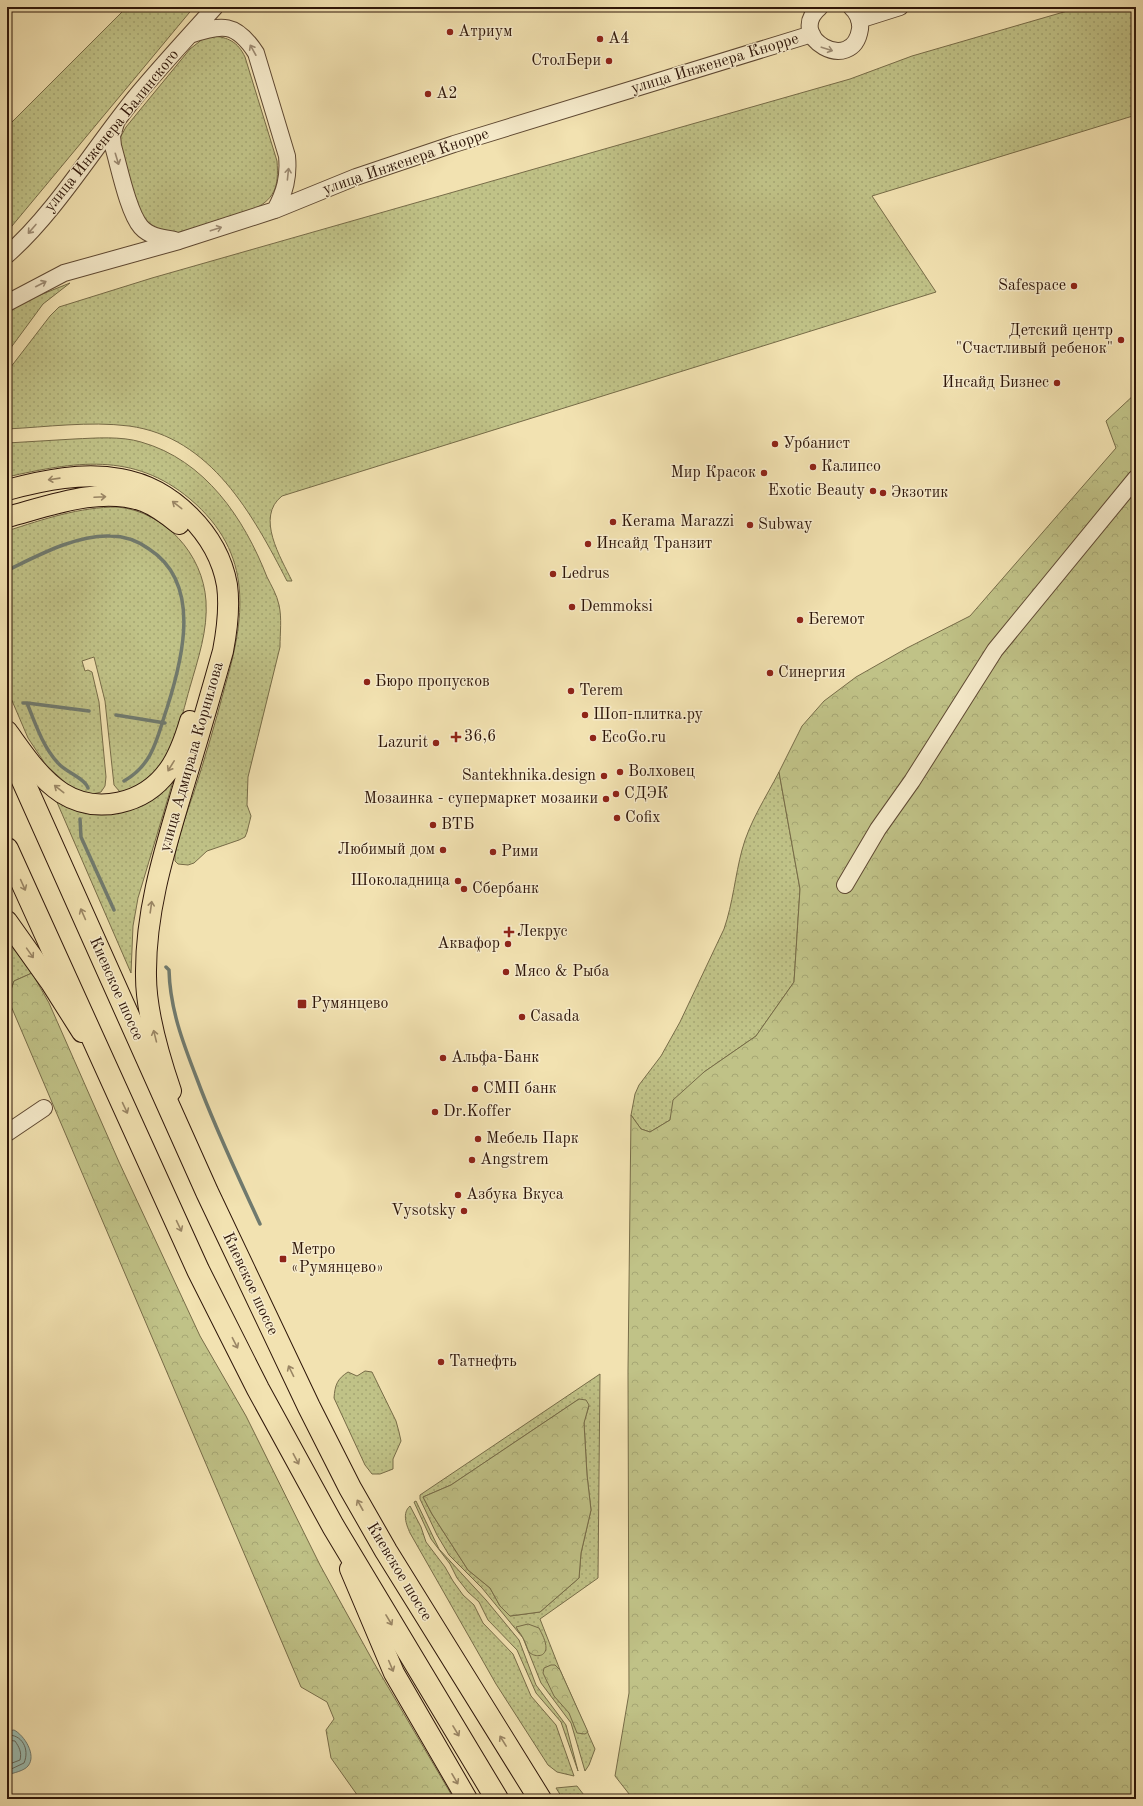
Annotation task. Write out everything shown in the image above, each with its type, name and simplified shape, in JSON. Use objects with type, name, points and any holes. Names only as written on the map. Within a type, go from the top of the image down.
[{"type":"highway","name":"Киевское шоссе","points":[[7,745],[207,1192],[266,1318],[350,1488],[386,1551],[540,1799]]},
{"type":"highway","name":"Киевское шоссе","points":[[7,849],[198,1270],[258,1389],[333,1526],[497,1799]]},
{"type":"main road","name":"улица Адмирала Корнилова","points":[[7,490],[46,480],[76,477],[106,477],[136,483],[160,493],[189,515],[205,534],[223,570],[228,599],[226,638],[204,721],[158,875],[152,900],[146,956],[146,978],[152,1025],[162,1065],[183,1128],[207,1192]]},
{"type":"main road","name":"улица Адмирала Корнилова","points":[[7,517],[64,502],[92,497],[119,497],[143,502],[172,518],[194,541],[211,574],[216,600],[215,623],[211,648],[185,738],[168,771],[160,781],[140,796],[129,800],[98,805],[75,799],[61,792],[38,771],[7,731]]},
{"type":"main road","points":[[7,921],[51,983],[108,1073]]},
{"type":"main road","points":[[333,1526],[394,1672],[467,1799]]},
{"type":"street","name":"улица Инженера Балинского","points":[[7,255],[17,246],[51,206],[137,94],[216,7]]},
{"type":"street","name":"улица Инженера Кнорре","points":[[820,7],[812,17],[810,26],[812,34],[821,47],[836,51],[844,50],[856,40],[859,33],[855,13],[900,7]]},
{"type":"street","points":[[190,35],[213,28],[228,28],[247,39],[256,52],[288,156],[289,172],[284,196],[275,210]]},
{"type":"street","name":"улица Инженера Кнорре","points":[[7,303],[64,273],[179,241],[275,210],[356,176],[454,144],[812,34]]},
{"type":"street","points":[[116,122],[112,136],[113,146],[133,214],[141,228],[149,233],[159,237],[179,241]]},
{"type":"street","points":[[845,885],[878,829],[912,781],[995,650],[1136,478]]},
{"type":"street","points":[[7,1133],[44,1108]]},
{"type":"green space","points":[[127,7],[194,7],[7,232],[7,127]]},
{"type":"green space","points":[[1081,7],[1136,7],[1136,115],[872,196],[936,292],[282,496],[274,505],[270,526],[277,550],[292,581],[287,581],[260,530],[226,483],[206,462],[184,446],[158,433],[129,426],[83,424],[7,429],[7,372],[50,316],[59,307],[152,278],[850,79],[912,56]]},
{"type":"green space","points":[[212,36],[232,41],[236,44],[245,57],[277,161],[277,178],[274,192],[265,202],[250,211],[178,233],[153,231],[138,213],[119,151],[120,138],[126,127],[190,49],[204,38]]},
{"type":"green space","points":[[70,283],[43,304],[7,353],[7,313],[30,299]]},
{"type":"green space","points":[[1136,393],[1136,1799],[633,1799],[615,1776],[629,1693],[628,1371],[631,1115],[641,1129],[650,1132],[670,1120],[673,1100],[704,1072],[756,1036],[794,982],[800,889],[779,772],[802,726],[824,701],[856,677],[907,648],[970,616],[1116,448],[1106,421]]},
{"type":"green space","points":[[117,438],[141,442],[164,451],[184,462],[203,477],[234,513],[247,534],[278,601],[281,626],[280,647],[248,777],[247,805],[251,816],[247,832],[245,837],[207,851],[194,863],[188,865],[178,864],[175,861],[175,855],[213,728],[237,638],[240,612],[239,588],[235,565],[226,542],[211,520],[190,499],[169,484],[147,473],[125,467],[102,464],[56,467],[7,477],[7,443]]},
{"type":"green space","points":[[118,507],[151,517],[166,527],[178,538],[198,567],[203,584],[206,612],[204,634],[199,655],[173,744],[158,770],[148,780],[135,788],[120,792],[114,785],[105,701],[94,657],[82,661],[85,671],[88,670],[92,672],[99,702],[106,777],[105,786],[101,792],[93,794],[78,791],[67,784],[46,765],[28,738],[7,689],[7,574],[9,573],[7,569],[7,531],[75,511]]},
{"type":"green space","points":[[779,772],[800,889],[794,982],[756,1036],[704,1072],[670,1120],[650,1132],[641,1129],[631,1115],[635,1094],[639,1085],[661,1056],[680,1022],[724,929],[730,909],[745,840],[753,820]]},
{"type":"green space","points":[[174,778],[138,898],[133,926],[131,973],[56,800],[84,813],[102,815],[120,813],[138,807],[154,798]]},
{"type":"green space","points":[[7,936],[32,973],[14,981],[8,999]]},
{"type":"green space","points":[[32,973],[49,1003],[119,1162],[200,1336],[246,1416],[320,1565],[374,1663],[454,1799],[360,1799],[331,1758],[326,1730],[334,1719],[327,1702],[301,1687],[8,999],[14,981]]},
{"type":"green space","points":[[365,1371],[372,1372],[396,1421],[401,1441],[393,1459],[393,1469],[380,1474],[372,1474],[365,1465],[334,1398],[337,1383],[341,1377],[348,1372],[357,1376]]},
{"type":"green space","points":[[600,1374],[598,1578],[540,1619],[560,1670],[595,1749],[585,1771],[571,1723],[541,1683],[523,1638],[482,1588],[449,1555],[437,1535],[420,1499],[420,1495]],"holes":[[[579,1399],[589,1406],[584,1422],[587,1475],[591,1510],[581,1553],[579,1578],[540,1612],[510,1616],[500,1606],[490,1588],[468,1570],[432,1514],[423,1497],[451,1485]]]},
{"type":"green space","points":[[579,1399],[586,1400],[589,1405],[584,1423],[591,1510],[581,1553],[579,1578],[540,1612],[510,1616],[500,1606],[490,1588],[468,1570],[432,1514],[423,1497],[451,1485]]},
{"type":"green space","points":[[416,1501],[439,1549],[486,1600],[519,1640],[536,1685],[566,1725],[578,1771],[561,1722],[536,1693],[517,1650],[488,1620],[479,1602],[468,1592],[457,1578],[450,1564],[431,1539],[414,1502]]},
{"type":"green space","points":[[410,1506],[421,1527],[426,1542],[445,1567],[453,1581],[463,1595],[474,1605],[483,1623],[513,1654],[531,1696],[556,1725],[574,1776],[557,1772],[548,1765],[496,1684],[410,1533],[405,1515]]},
{"type":"green space","points":[[528,1624],[539,1628],[543,1635],[546,1648],[544,1654],[542,1655],[536,1656],[529,1652],[516,1627]]},
{"type":"green space","points":[[555,1665],[560,1670],[588,1732],[585,1734],[577,1733],[569,1713],[554,1696],[543,1673],[544,1668]]},
{"type":"green space","points":[[577,1786],[587,1799],[563,1799],[556,1788]]},
{"type":"water","points":[[14,1730],[22,1736],[28,1746],[31,1756],[28,1766],[18,1772],[7,1775],[7,1731]]},
{"type":"waterway","points":[[10,569],[45,552],[71,542],[97,537],[115,536],[131,540],[149,549],[166,564],[176,581],[182,601],[184,622],[182,645],[173,688],[153,749],[142,766],[124,781]]},
{"type":"waterway","points":[[23,703],[27,703],[40,734],[53,757],[61,766],[83,781],[88,788]]},
{"type":"waterway","points":[[27,703],[89,711]]},
{"type":"waterway","points":[[116,715],[165,723]]},
{"type":"waterway","points":[[80,819],[81,837],[114,910]]},
{"type":"waterway","points":[[166,967],[169,970],[172,998],[178,1026],[187,1052],[219,1134],[260,1224]]},
{"type":"place","name":"Атриум","points":[[450,32]]},
{"type":"place","name":"А4","points":[[600,39]]},
{"type":"place","name":"СтолБери","points":[[609,61]]},
{"type":"place","name":"А2","points":[[428,94]]},
{"type":"place","name":"Safespace","points":[[1074,286]]},
{"type":"place","name":"Детский центр \"Счастливый ребенок\"","points":[[1121,340]]},
{"type":"place","name":"Инсайд Бизнес","points":[[1057,383]]},
{"type":"place","name":"Урбанист","points":[[775,444]]},
{"type":"place","name":"Калипсо","points":[[813,467]]},
{"type":"place","name":"Мир Красок","points":[[764,473]]},
{"type":"place","name":"Exotic Beauty","points":[[873,491]]},
{"type":"place","name":"Экзотик","points":[[883,493]]},
{"type":"place","name":"Kerama Marazzi","points":[[613,522]]},
{"type":"place","name":"Subway","points":[[750,525]]},
{"type":"place","name":"Инсайд Транзит","points":[[588,544]]},
{"type":"place","name":"Ledrus","points":[[553,574]]},
{"type":"place","name":"Demmoksi","points":[[572,607]]},
{"type":"place","name":"Бегемот","points":[[800,620]]},
{"type":"place","name":"Синергия","points":[[770,673]]},
{"type":"place","name":"Бюро пропусков","points":[[367,682]]},
{"type":"place","name":"Terem","points":[[571,691]]},
{"type":"place","name":"Шоп-плитка.ру","points":[[585,715]]},
{"type":"place","name":"36,6","points":[[456,737]]},
{"type":"place","name":"EcoGo.ru","points":[[593,738]]},
{"type":"place","name":"Lazurit","points":[[436,743]]},
{"type":"place","name":"Волховец","points":[[620,772]]},
{"type":"place","name":"Santekhnika.design","points":[[604,776]]},
{"type":"place","name":"СДЭК","points":[[616,794]]},
{"type":"place","name":"Мозаинка - супермаркет мозаики","points":[[606,799]]},
{"type":"place","name":"Cofix","points":[[617,818]]},
{"type":"place","name":"ВТБ","points":[[433,825]]},
{"type":"place","name":"Любимый дом","points":[[443,850]]},
{"type":"place","name":"Рими","points":[[493,852]]},
{"type":"place","name":"Шоколадница","points":[[458,881]]},
{"type":"place","name":"Сбербанк","points":[[464,889]]},
{"type":"place","name":"Лекрус","points":[[509,932]]},
{"type":"place","name":"Аквафор","points":[[508,944]]},
{"type":"place","name":"Мясо & Рыба","points":[[506,972]]},
{"type":"place","name":"Румянцево","points":[[302,1004]]},
{"type":"place","name":"Casada","points":[[522,1017]]},
{"type":"place","name":"Альфа-Банк","points":[[443,1058]]},
{"type":"place","name":"СМП банк","points":[[475,1089]]},
{"type":"place","name":"Dr.Koffer","points":[[435,1112]]},
{"type":"place","name":"Мебель Парк","points":[[478,1139]]},
{"type":"place","name":"Angstrem","points":[[472,1160]]},
{"type":"place","name":"Азбука Вкуса","points":[[458,1195]]},
{"type":"place","name":"Vysotsky","points":[[464,1211]]},
{"type":"place","name":"Метро «Румянцево»","points":[[283,1259]]},
{"type":"place","name":"Татнефть","points":[[441,1362]]}]
